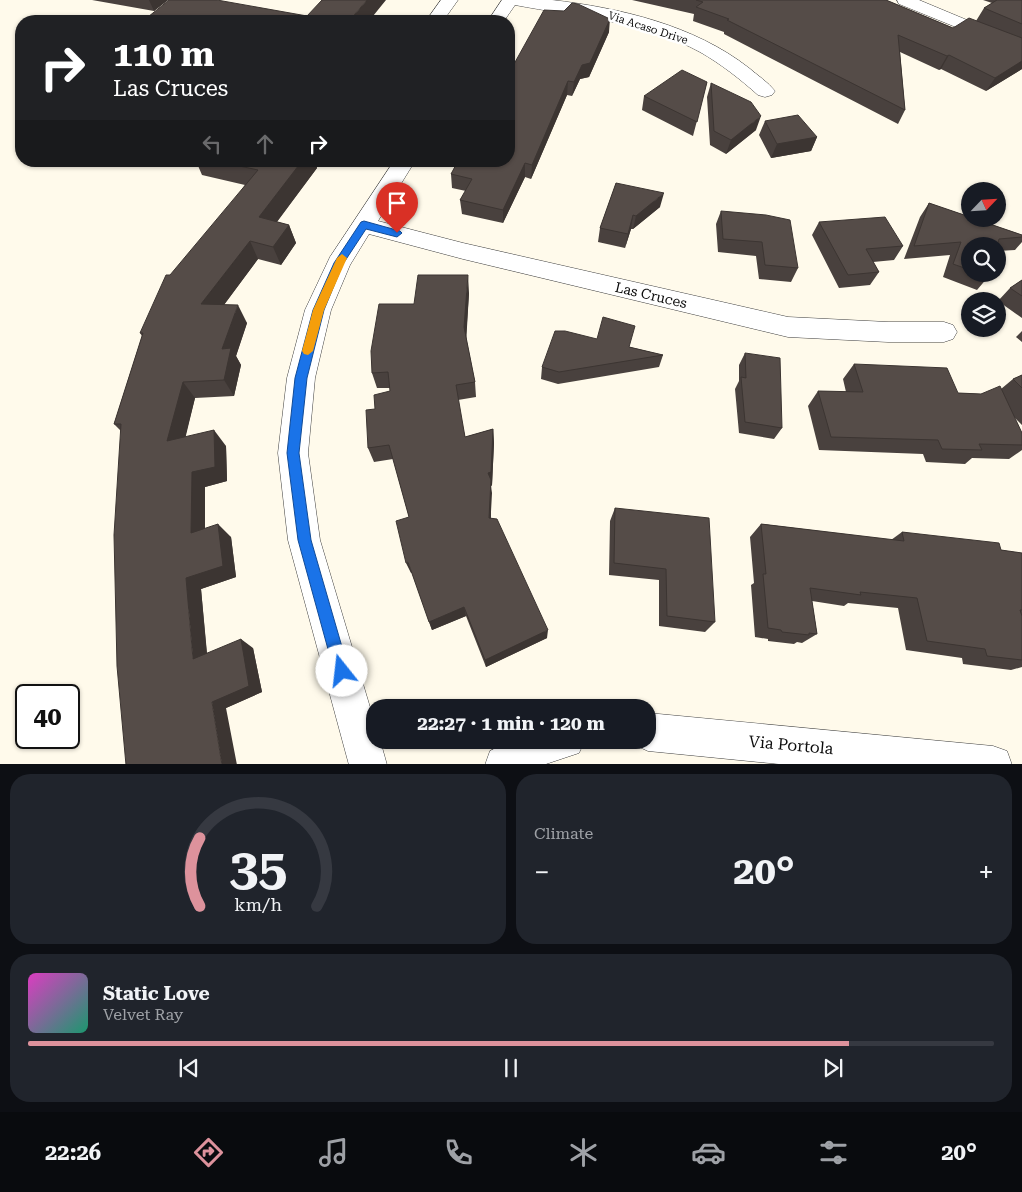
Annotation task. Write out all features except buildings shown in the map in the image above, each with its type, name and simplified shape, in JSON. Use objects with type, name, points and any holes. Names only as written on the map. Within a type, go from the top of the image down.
[{"type":"street","points":[[439,15],[450,0]]},
{"type":"street","points":[[500,15],[510,0]]},
{"type":"street","name":"Via Acaso Drive","points":[[517,0],[607,14],[652,27],[691,42],[728,62],[765,91]]},
{"type":"street","points":[[905,0],[1022,49]]},
{"type":"street","points":[[368,764],[304,540],[293,453],[301,378],[318,310],[339,263],[399,167]]},
{"type":"street","name":"Las Cruces","points":[[364,225],[462,251],[788,327],[888,332],[944,332]]},
{"type":"street","name":"Via Portola","points":[[656,733],[994,764]]},
{"type":"street","points":[[504,764],[533,749]]},
{"type":"slow traffic","points":[[308,351],[318,310],[342,258]]},
{"type":"route","points":[[342,671],[304,540],[293,453],[301,378],[318,310],[339,263],[364,225],[397,233]]}]
